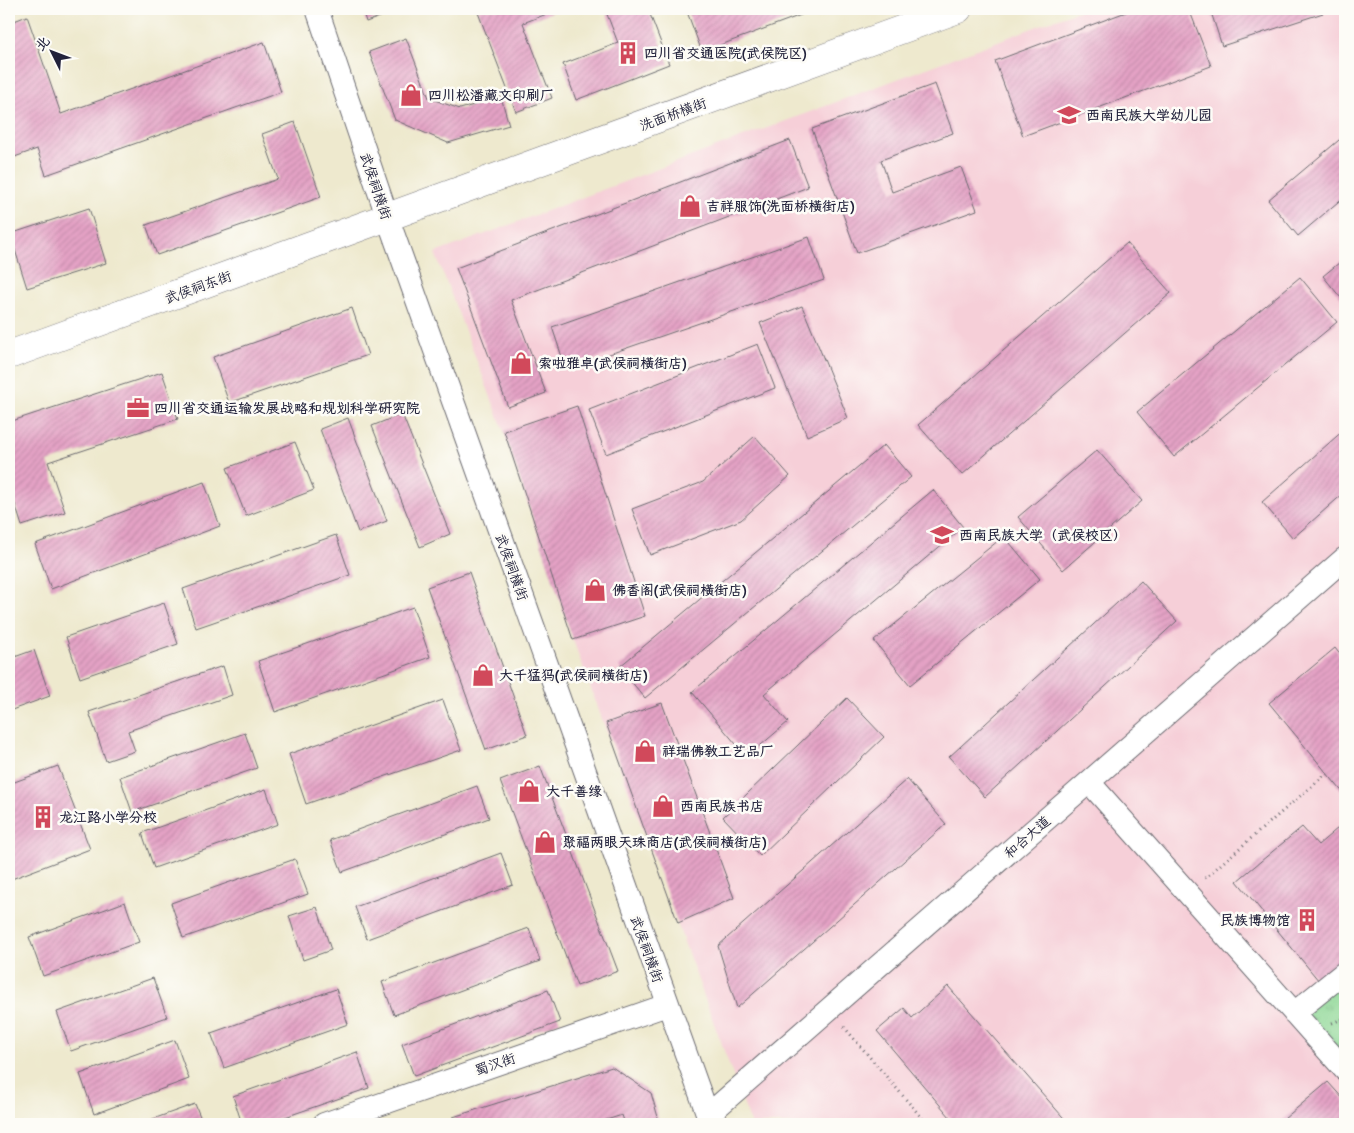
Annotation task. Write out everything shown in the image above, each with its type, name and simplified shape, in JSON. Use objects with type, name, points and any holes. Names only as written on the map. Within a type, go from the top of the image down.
[{"type":"street","name":"武侯祠横街","points":[[317,9],[388,219],[667,1005],[710,1120]]},
{"type":"street","name":"洗面桥横街","points":[[388,219],[958,9]]},
{"type":"street","name":"武侯祠东街","points":[[9,356],[388,219]]},
{"type":"street","name":"和合大道","points":[[710,1120],[829,1010],[1345,558]]},
{"type":"street","points":[[1090,782],[1345,1070]]},
{"type":"street","points":[[1294,1013],[1345,972]]},
{"type":"street","name":"蜀汉街","points":[[324,1124],[667,1005]]},
{"type":"path","points":[[1188,893],[1327,773]]},
{"type":"path","points":[[829,1010],[927,1124]]},
{"type":"shaded area","name":"西南民族大学（武侯校区）","points":[[1083,9],[1345,9],[1345,1124],[751,1124],[573,640],[504,431],[435,253]]},
{"type":"green space","points":[[1345,972],[1345,1070],[1294,1013]]},
{"type":"building","points":[[362,9],[402,9],[366,22]]},
{"type":"building","points":[[560,9],[523,23],[552,98],[516,112],[477,10]]},
{"type":"building","name":"四川省交通医院(武侯院区)","points":[[605,9],[648,9],[669,64],[576,100],[563,64],[618,43]]},
{"type":"building","points":[[686,9],[817,9],[702,52]]},
{"type":"building","points":[[1134,9],[1189,9],[1211,66],[1023,136],[995,61]]},
{"type":"building","points":[[1210,9],[1321,9],[1323,13],[1222,46]]},
{"type":"building","points":[[27,16],[61,114],[264,42],[281,92],[46,175],[37,149],[9,159],[9,23]]},
{"type":"building","points":[[406,38],[429,98],[460,109],[501,97],[509,125],[448,143],[395,120],[369,52]]},
{"type":"building","points":[[935,84],[953,133],[881,160],[892,192],[961,167],[977,210],[857,253],[812,129]]},
{"type":"building","points":[[295,122],[321,197],[157,255],[146,225],[278,179],[262,134]]},
{"type":"building","points":[[1345,135],[1345,196],[1298,236],[1268,200]]},
{"type":"building","points":[[790,140],[808,187],[511,300],[546,393],[508,407],[456,268]]},
{"type":"building","points":[[89,208],[106,263],[27,288],[10,234]]},
{"type":"building","points":[[809,237],[824,280],[566,369],[552,327]]},
{"type":"building","points":[[1127,243],[1171,293],[962,475],[918,425]]},
{"type":"building","points":[[1345,258],[1345,303],[1323,276]]},
{"type":"building","points":[[1300,277],[1337,322],[1174,457],[1137,412]]},
{"type":"building","points":[[802,306],[848,418],[807,436],[760,323]]},
{"type":"building","points":[[352,308],[368,355],[229,403],[213,357]]},
{"type":"building","points":[[758,344],[775,388],[606,454],[589,410]]},
{"type":"building","points":[[162,372],[178,419],[48,462],[65,512],[22,526],[9,485],[9,422]]},
{"type":"building","points":[[577,406],[645,616],[573,640],[504,431]]},
{"type":"building","points":[[402,414],[450,534],[420,547],[372,426]]},
{"type":"building","points":[[348,418],[387,521],[358,532],[320,429]]},
{"type":"building","points":[[1345,429],[1345,492],[1293,538],[1262,502]]},
{"type":"building","points":[[755,436],[790,476],[741,520],[650,555],[632,509],[703,482]]},
{"type":"building","points":[[295,442],[314,490],[246,516],[227,468]]},
{"type":"building","points":[[884,445],[911,477],[645,698],[619,667]]},
{"type":"building","points":[[1097,450],[1142,501],[1063,570],[1018,517]]},
{"type":"building","points":[[204,482],[220,526],[51,589],[35,544]]},
{"type":"building","points":[[933,490],[963,527],[764,694],[788,722],[747,757],[692,692]]},
{"type":"building","points":[[336,535],[350,575],[196,628],[183,589]]},
{"type":"building","points":[[1004,536],[1040,579],[910,685],[874,641]]},
{"type":"building","points":[[469,572],[527,735],[486,750],[427,587]]},
{"type":"building","points":[[1141,581],[1177,621],[985,797],[949,757]]},
{"type":"building","points":[[164,603],[178,644],[80,678],[66,637]]},
{"type":"building","points":[[413,607],[430,657],[275,712],[258,661]]},
{"type":"building","points":[[1335,648],[1345,661],[1345,795],[1269,703]]},
{"type":"building","points":[[34,650],[50,696],[9,711],[9,659]]},
{"type":"building","points":[[223,666],[232,695],[128,731],[135,751],[106,761],[89,712]]},
{"type":"building","points":[[847,698],[884,737],[760,856],[723,817]]},
{"type":"building","points":[[443,700],[461,750],[306,804],[289,754]]},
{"type":"building","points":[[662,703],[734,898],[678,923],[606,723]]},
{"type":"building","points":[[245,733],[257,768],[132,812],[120,777]]},
{"type":"building","name":"龙江路小学分校","points":[[58,766],[90,849],[9,880],[9,784]]},
{"type":"building","points":[[540,766],[618,971],[577,986],[500,781]]},
{"type":"building","points":[[907,779],[946,824],[737,1008],[718,946]]},
{"type":"building","points":[[477,786],[489,818],[342,872],[330,840]]},
{"type":"building","points":[[266,789],[278,824],[154,868],[142,833]]},
{"type":"building","name":"民族博物馆","points":[[1345,822],[1345,959],[1319,981],[1237,881],[1302,827],[1318,845]]},
{"type":"building","points":[[501,853],[513,885],[367,939],[355,907]]},
{"type":"building","points":[[295,859],[308,894],[183,938],[171,903]]},
{"type":"building","points":[[125,902],[139,942],[43,976],[29,937]]},
{"type":"building","points":[[317,907],[331,950],[303,960],[289,916]]},
{"type":"building","points":[[529,928],[540,961],[394,1015],[382,982]]},
{"type":"building","points":[[153,978],[167,1017],[71,1051],[57,1012]]},
{"type":"building","points":[[948,986],[1069,1124],[956,1124],[877,1031],[904,1008],[912,1018]]},
{"type":"building","points":[[336,989],[348,1024],[224,1068],[211,1033]]},
{"type":"building","points":[[548,990],[560,1022],[414,1076],[402,1044]]},
{"type":"building","points":[[175,1040],[189,1079],[94,1114],[80,1074]]},
{"type":"building","points":[[357,1052],[369,1088],[265,1124],[242,1124],[233,1096]]},
{"type":"building","points":[[612,1067],[651,1093],[660,1124],[625,1124],[622,1115],[594,1124],[456,1124],[453,1117]]},
{"type":"building","points":[[1328,1082],[1345,1101],[1345,1124],[1278,1124]]},
{"type":"building","points":[[195,1104],[203,1124],[139,1124]]},
{"type":"place","name":"四川省交通医院(武侯院区)","points":[[628,53]]},
{"type":"place","name":"四川松潘藏文印刷厂","points":[[411,95]]},
{"type":"place","name":"西南民族大学幼儿园","points":[[1069,115]]},
{"type":"place","name":"吉祥服饰(洗面桥横街店)","points":[[690,206]]},
{"type":"place","name":"索啦雅卓(武侯祠横街店)","points":[[521,363]]},
{"type":"place","name":"四川省交通运输发展战略和规划科学研究院","points":[[138,408]]},
{"type":"place","name":"西南民族大学（武侯校区）","points":[[942,535]]},
{"type":"place","name":"佛香阁(武侯祠横街店)","points":[[595,590]]},
{"type":"place","name":"大千猛犸(武侯祠横街店)","points":[[483,675]]},
{"type":"place","name":"祥瑞佛教工艺品厂","points":[[645,751]]},
{"type":"place","name":"大千善缘","points":[[529,791]]},
{"type":"place","name":"西南民族书店","points":[[663,806]]},
{"type":"place","name":"龙江路小学分校","points":[[43,817]]},
{"type":"place","name":"聚福两眼天珠商店(武侯祠横街店)","points":[[545,842]]},
{"type":"place","name":"民族博物馆","points":[[1307,920]]}]
